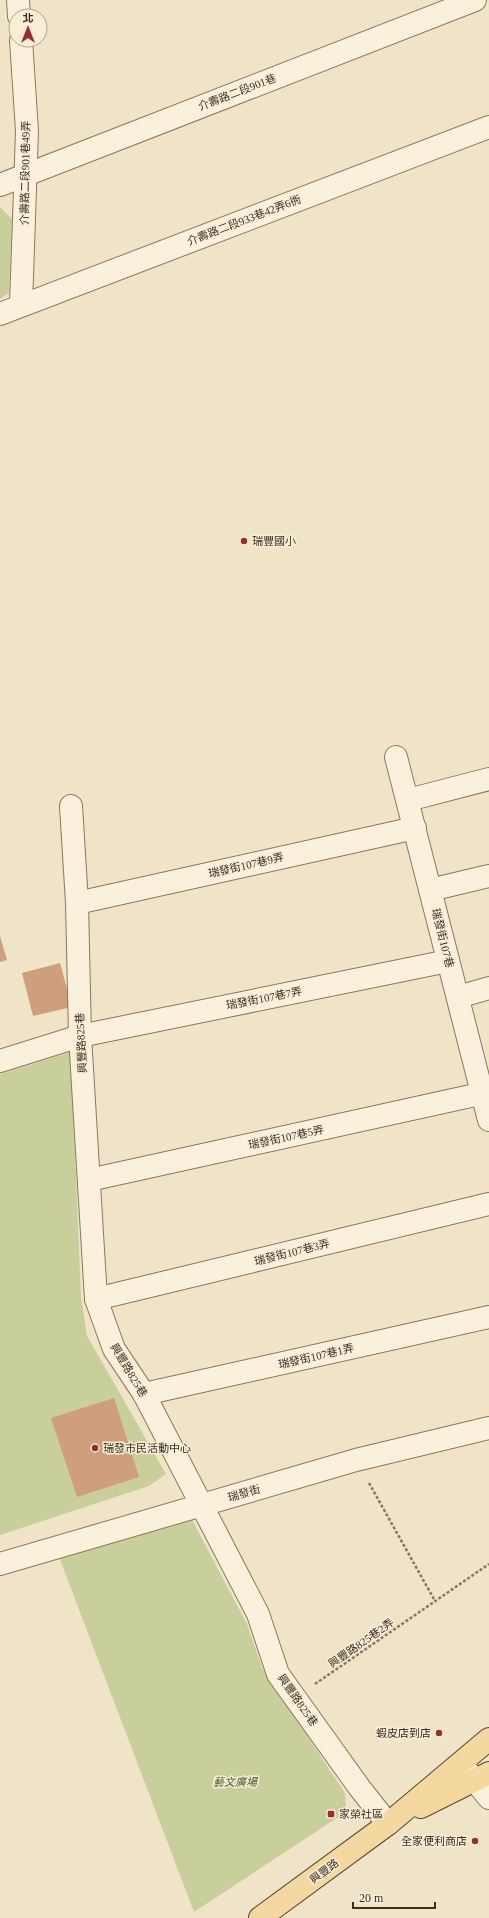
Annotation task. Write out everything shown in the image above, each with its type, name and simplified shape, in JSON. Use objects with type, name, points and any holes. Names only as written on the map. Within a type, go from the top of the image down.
[{"type":"main road","name":"興豐路","points":[[260,1918],[388,1824],[489,1739]]},
{"type":"main road","name":"興豐路","points":[[388,1824],[482,1776]]},
{"type":"street","name":"介壽路二段901巷","points":[[0,185],[475,0]]},
{"type":"street","name":"介壽路二段901巷49弄","points":[[21,305],[27,174],[27,131],[22,48]]},
{"type":"street","name":"介壽路二段933巷42弄6衖","points":[[0,314],[489,127]]},
{"type":"street","name":"瑞發街107巷","points":[[396,757],[448,961],[486,1093],[489,1120]]},
{"type":"street","points":[[408,800],[489,779]]},
{"type":"street","name":"興豐路825巷","points":[[71,806],[77,903],[80,1036],[96,1299],[114,1349],[144,1394],[258,1614],[278,1674],[359,1787],[388,1824]]},
{"type":"street","name":"瑞發街107巷9弄","points":[[77,903],[415,828]]},
{"type":"street","points":[[430,890],[489,876]]},
{"type":"street","name":"瑞發街107巷7弄","points":[[0,1061],[80,1036],[448,961]]},
{"type":"street","points":[[458,997],[489,988]]},
{"type":"street","name":"瑞發街107巷5弄","points":[[89,1180],[486,1093]]},
{"type":"street","name":"瑞發街107巷3弄","points":[[96,1299],[489,1204]]},
{"type":"street","name":"瑞發街107巷1弄","points":[[144,1394],[489,1317]]},
{"type":"street","name":"瑞發街","points":[[0,1564],[356,1460],[489,1428]]},
{"type":"street","points":[[460,1762],[482,1776],[489,1798]]},
{"type":"path","points":[[356,1460],[435,1601]]},
{"type":"path","name":"興豐路825巷2弄","points":[[295,1698],[489,1564]]},
{"type":"green space","points":[[0,207],[12,219],[9,293],[0,299]]},
{"type":"green space","points":[[71,1052],[81,1297],[87,1336],[166,1474],[149,1486],[0,1535],[0,1074]]},
{"type":"green space","name":"藝文廣場","points":[[189,1514],[247,1624],[262,1667],[345,1793],[346,1812],[194,1912],[59,1557]]},
{"type":"building","points":[[0,936],[7,960],[0,962]]},
{"type":"building","points":[[60,963],[72,1007],[33,1016],[22,973]]},
{"type":"building","name":"瑞發市民活動中心","points":[[114,1398],[139,1477],[77,1497],[51,1418]]},
{"type":"place","name":"瑞豐國小","points":[[244,541]]},
{"type":"place","name":"瑞發市民活動中心","points":[[95,1448]]},
{"type":"place","name":"蝦皮店到店","points":[[439,1733]]},
{"type":"place","name":"家榮社區","points":[[331,1814]]},
{"type":"place","name":"全家便利商店","points":[[475,1841]]}]
